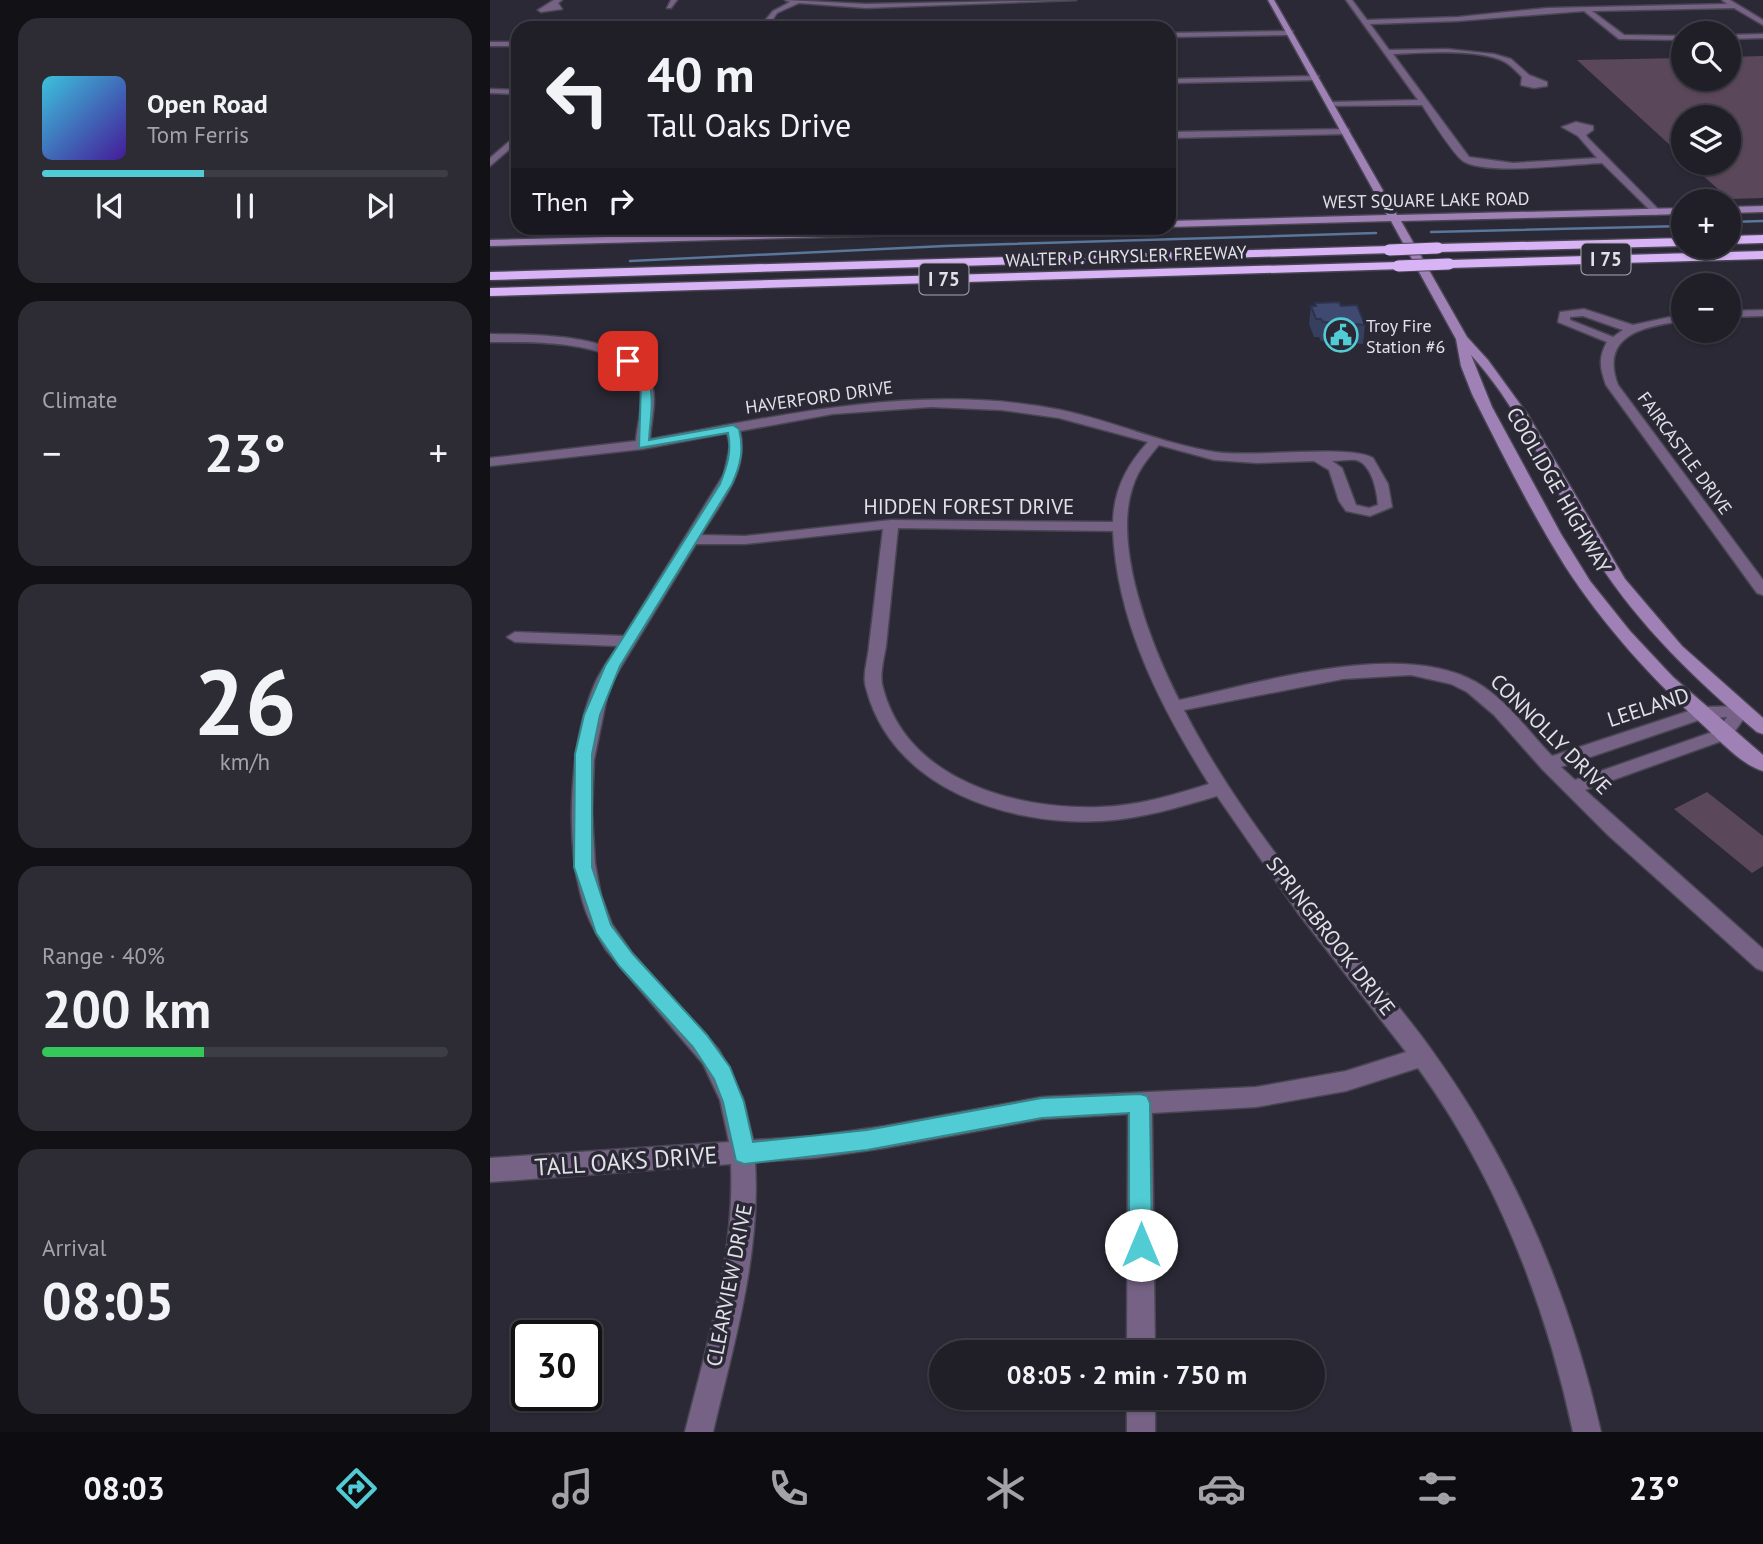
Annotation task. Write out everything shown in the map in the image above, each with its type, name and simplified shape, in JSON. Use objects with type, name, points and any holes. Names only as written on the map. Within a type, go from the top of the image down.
[{"type":"highway","points":[[1741,240],[1763,239]]},
{"type":"highway","name":"WALTER P. CHRYSLER FREEWAY","points":[[490,276],[1671,242]]},
{"type":"highway","name":"WALTER P. CHRYSLER FREEWAY","points":[[490,292],[1763,255]]},
{"type":"main road","name":"COOLIDGE HIGHWAY","points":[[1271,0],[1462,339],[1477,353],[1512,401],[1588,533],[1621,584],[1664,635],[1763,728]]},
{"type":"main road","points":[[1741,210],[1763,209]]},
{"type":"main road","name":"WEST SQUARE LAKE ROAD","points":[[1176,224],[1671,211]]},
{"type":"main road","points":[[490,243],[791,235]]},
{"type":"main road","name":"COOLIDGE HIGHWAY","points":[[1462,339],[1463,354],[1483,402],[1569,560],[1620,630],[1701,713],[1763,765]]},
{"type":"street","points":[[669,7],[674,0]]},
{"type":"street","points":[[768,21],[775,12],[795,0],[853,6],[1073,0]]},
{"type":"street","points":[[1349,0],[1463,156],[1471,161],[1500,165],[1605,160]]},
{"type":"street","points":[[1725,0],[1763,23]]},
{"type":"street","points":[[1365,22],[1437,20],[1527,10],[1735,6]]},
{"type":"street","points":[[1585,9],[1617,34],[1611,38],[1629,42],[1639,39],[1671,38]]},
{"type":"street","points":[[1176,35],[1290,33]]},
{"type":"street","points":[[1741,37],[1763,36]]},
{"type":"street","points":[[490,44],[511,44]]},
{"type":"street","points":[[1386,52],[1430,51],[1497,57],[1510,62],[1526,77]]},
{"type":"street","points":[[1176,80],[1316,78]]},
{"type":"street","points":[[490,91],[511,92]]},
{"type":"street","points":[[1331,104],[1423,102]]},
{"type":"street","points":[[1176,135],[1346,131]]},
{"type":"street","points":[[1581,134],[1655,212]]},
{"type":"street","points":[[490,163],[511,144]]},
{"type":"street","points":[[638,239],[640,235]]},
{"type":"street","points":[[1741,314],[1763,313]]},
{"type":"street","name":"FAIRCASTLE DRIVE","points":[[1671,321],[1623,335],[1605,363],[1612,385],[1763,590]]},
{"type":"street","points":[[490,338],[571,342],[599,348],[628,361],[639,372],[646,385],[643,445]]},
{"type":"street","name":"HAVERFORD DRIVE","points":[[490,461],[643,445],[866,406],[953,403],[1060,414],[1194,452],[1235,458],[1354,456],[1368,461],[1386,500],[1385,507],[1370,512],[1351,508],[1335,468],[1318,457]]},
{"type":"street","name":"CLEARVIEW DRIVE","points":[[699,1432],[741,1237],[747,1179],[744,1154],[734,1102],[722,1074],[700,1041],[614,945],[603,928],[587,884],[582,848],[584,754],[599,695],[628,641],[731,474],[737,446],[733,429]]},
{"type":"street","name":"SPRINGBROOK DRIVE","points":[[1156,441],[1138,459],[1124,484],[1121,527],[1131,598],[1172,707],[1220,789],[1319,925],[1424,1056],[1484,1153],[1525,1237],[1568,1354],[1587,1432]]},
{"type":"street","points":[[891,524],[873,685],[876,701],[890,730],[930,771],[954,785],[995,801],[1029,809],[1079,814],[1146,808],[1220,789]]},
{"type":"street","name":"HIDDEN FOREST DRIVE","points":[[692,539],[745,540],[891,524],[1121,527]]},
{"type":"street","points":[[515,637],[628,641]]},
{"type":"street","name":"CONNOLLY DRIVE","points":[[1172,707],[1333,676],[1392,671],[1438,673],[1461,681],[1479,691],[1572,788],[1763,962]]},
{"type":"street","points":[[1572,788],[1724,734],[1741,710]]},
{"type":"street","name":"LEELAND","points":[[1549,764],[1701,713],[1741,710]]},
{"type":"street","name":"TALL OAKS DRIVE","points":[[490,1170],[744,1154],[873,1139],[1042,1108],[1220,1100],[1298,1091],[1346,1081],[1424,1056]]},
{"type":"street","points":[[1140,1103],[1141,1340]]},
{"type":"street","points":[[1141,1410],[1142,1432]]},
{"type":"shaded area","points":[[1763,56],[1763,198],[1741,199],[1741,189],[1718,189],[1702,175],[1741,175],[1741,105],[1671,105],[1671,146],[1577,60],[1671,58],[1671,91],[1741,91],[1741,57]]},
{"type":"shaded area","points":[[1707,792],[1763,836],[1763,866],[1752,873],[1674,809]]},
{"type":"building","points":[[1339,302],[1341,306],[1357,305],[1365,325],[1323,322],[1316,319],[1311,306],[1316,306],[1315,303]]},
{"type":"waterway","points":[[1741,222],[1763,221]]},
{"type":"waterway","points":[[1431,232],[1671,226]]},
{"type":"waterway","points":[[630,261],[945,246],[1376,233]]},
{"type":"place","name":"Troy Fire Station #6","points":[[1341,335]]},
{"type":"route","points":[[628,361],[639,372],[646,385],[643,445],[733,429],[737,446],[734,465],[726,484],[612,666],[592,715],[584,754],[582,848],[587,884],[603,928],[626,960],[700,1041],[722,1074],[734,1102],[744,1154],[867,1140],[1042,1108],[1140,1103],[1141,1245]]}]
